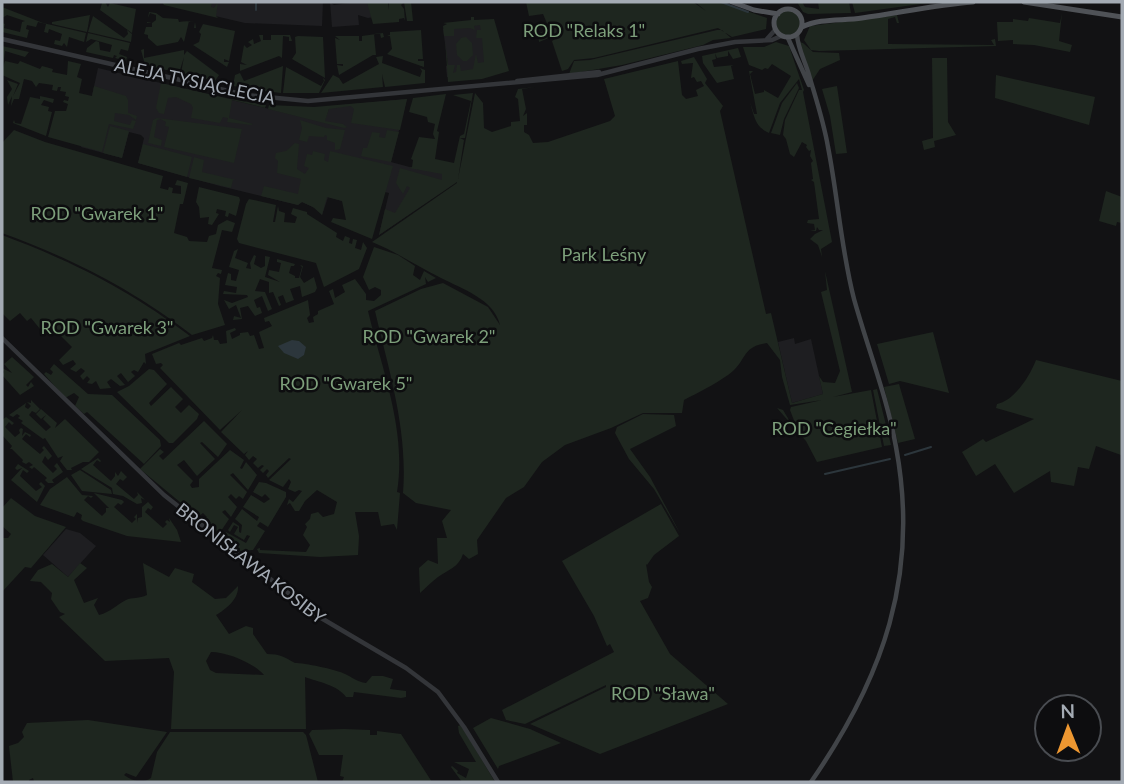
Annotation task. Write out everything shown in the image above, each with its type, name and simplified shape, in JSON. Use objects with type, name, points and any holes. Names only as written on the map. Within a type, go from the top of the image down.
[{"type":"main road","points":[[732,2],[754,10],[778,13],[795,10],[801,17],[802,27],[797,35],[788,38],[781,36],[775,26],[754,10]]},
{"type":"main road","points":[[802,27],[828,21],[973,2]]},
{"type":"main road","points":[[1024,2],[1122,17]]},
{"type":"main road","points":[[775,26],[778,13]]},
{"type":"main road","points":[[801,17],[828,21]]},
{"type":"main road","points":[[797,35],[828,148],[838,222],[852,287],[896,445],[904,523],[899,580],[882,651],[857,709],[811,782]]},
{"type":"main road","points":[[788,38],[813,91]]},
{"type":"street","points":[[766,40],[775,26]]},
{"type":"street","name":"ALEJA TYSIĄCLECIA","points":[[2,39],[269,98],[308,101],[568,78],[717,45],[781,36]]},
{"type":"street","name":"BRONISŁAWA KOSIBY","points":[[2,338],[164,495],[316,615],[406,668],[438,692],[469,734],[498,782]]},
{"type":"shaded area","points":[[164,2],[323,2],[322,26],[245,23]]},
{"type":"shaded area","points":[[330,2],[334,5],[385,2],[379,16],[368,18],[358,15],[359,25],[332,27]]},
{"type":"shaded area","points":[[494,23],[501,60],[481,78],[447,77],[443,29]]},
{"type":"shaded area","points":[[98,68],[324,122],[330,106],[407,99],[391,162],[417,169],[458,173],[456,182],[379,235],[389,193],[361,186],[356,205],[328,197],[322,215],[319,210],[302,202],[298,205],[138,163],[144,138],[141,135],[129,132],[122,158],[81,147]]},
{"type":"shaded area","points":[[794,338],[795,344],[811,339],[823,394],[792,403],[778,342]]},
{"type":"shaded area","points":[[292,340],[299,341],[306,347],[304,355],[298,359],[284,353],[278,346]]},
{"type":"shaded area","points":[[66,529],[80,533],[96,546],[68,577],[43,555]]},
{"type":"green space","points":[[105,2],[108,7],[110,3],[136,9],[132,33],[100,10]]},
{"type":"green space","points":[[162,2],[209,2],[214,8],[218,2],[218,18],[164,5]]},
{"type":"green space","points":[[367,2],[388,2],[389,10],[389,2],[404,2],[401,5],[405,21],[404,18],[399,19],[399,22],[373,24]]},
{"type":"green space","points":[[404,2],[411,2],[413,21],[407,21]]},
{"type":"green space","name":"ROD \"Relaks 1\"","points":[[526,2],[693,2],[706,11],[695,2],[721,2],[767,18],[766,29],[732,37],[718,28],[594,58],[574,60],[568,69],[562,71],[552,41],[557,38],[556,35],[539,42],[538,34],[549,28],[543,14],[529,16]]},
{"type":"green space","points":[[797,2],[802,2],[805,7],[819,9],[818,2],[849,2],[851,13],[808,14],[803,12]]},
{"type":"green space","points":[[852,2],[935,2],[855,13]]},
{"type":"green space","points":[[2,7],[43,23],[86,33],[84,42],[69,37],[67,47],[64,43],[62,46],[54,44],[55,40],[60,41],[62,34],[49,29],[48,33],[44,32],[46,24],[38,22],[36,27],[27,25],[27,38],[2,32],[2,23],[5,24],[4,28],[20,32],[22,22],[25,21],[7,15],[2,18]]},
{"type":"green space","points":[[788,11],[797,14],[800,23],[797,32],[788,35],[779,32],[776,23],[779,14]]},
{"type":"green space","points":[[149,12],[156,13],[163,18],[178,19],[179,22],[189,21],[184,42],[181,37],[178,42],[157,46],[144,34],[146,27],[152,27],[156,20],[156,15],[150,13],[148,18]]},
{"type":"green space","points":[[1062,13],[1059,41],[1072,45],[1070,52],[1013,44],[1013,40],[998,41],[997,22],[1013,22],[1013,19],[1028,21],[1029,18],[1060,23]]},
{"type":"green space","points":[[90,15],[87,32],[52,24],[52,22]]},
{"type":"green space","points":[[897,15],[899,23],[895,17],[888,19],[888,44],[994,45],[991,40],[995,39],[996,46],[819,51],[811,50],[804,40],[810,26]]},
{"type":"green space","points":[[93,16],[124,38],[128,34],[127,30],[132,34],[131,42],[88,32]]},
{"type":"green space","points":[[471,17],[474,17],[474,20],[494,19],[509,71],[482,79],[448,82],[445,40],[448,65],[455,65],[453,73],[456,72],[457,65],[460,65],[461,71],[473,69],[476,54],[478,63],[484,62],[482,38],[476,38],[477,30],[481,30],[480,25],[474,26],[475,30],[454,29],[454,36],[444,36],[443,26],[447,24],[443,23],[471,20]]},
{"type":"green space","points":[[203,24],[235,31],[229,61],[224,59],[224,62],[229,62],[227,67],[193,45],[199,42],[199,32]]},
{"type":"green space","points":[[421,30],[423,59],[418,61],[424,61],[424,67],[387,54],[392,49],[390,36],[387,36],[390,32]]},
{"type":"green space","points":[[722,30],[731,38],[713,40],[703,45],[622,65],[569,74],[574,61],[590,60]]},
{"type":"green space","points":[[88,33],[130,43],[128,51],[121,49],[119,54],[127,57],[126,61],[115,58],[117,56],[114,55],[113,58],[86,52],[96,41],[99,42],[100,50],[110,52],[112,45],[91,39],[86,42]]},
{"type":"green space","points":[[374,34],[376,55],[339,75],[337,65],[343,64],[337,64],[335,38],[340,40],[335,36],[359,36],[359,41],[362,41],[362,36]]},
{"type":"green space","points":[[259,35],[263,35],[263,40],[271,40],[271,35],[290,35],[292,41],[283,36],[282,58],[279,56],[240,71],[240,64],[247,65],[241,62],[244,45],[247,48],[252,45],[248,42],[253,39],[254,44],[261,41]]},
{"type":"green space","points":[[295,37],[323,37],[325,78],[292,59],[296,53]]},
{"type":"green space","points":[[466,37],[472,43],[473,55],[463,61],[457,55],[456,44]]},
{"type":"green space","points":[[776,42],[789,46],[804,90],[832,242],[821,249],[822,257],[818,245],[810,239],[823,230],[817,227],[816,231],[810,231],[815,230],[814,224],[807,223],[808,220],[819,219],[814,182],[811,180],[811,150],[802,142],[794,157],[790,154],[783,135],[785,120],[799,90],[802,90],[799,79],[780,103],[769,133],[758,124],[754,116],[750,102],[754,114],[757,114],[749,71],[753,71],[750,74],[755,94],[764,90],[778,98],[791,76],[772,64],[768,69],[762,70],[749,65],[743,47],[764,47]]},
{"type":"green space","points":[[799,42],[813,52],[839,53],[840,60],[820,69],[812,81]]},
{"type":"green space","points":[[2,46],[29,52],[25,57],[5,51],[3,67],[5,61],[18,64],[20,61],[67,75],[68,61],[81,64],[77,77],[82,79],[79,93],[92,96],[94,86],[126,96],[128,113],[137,116],[136,120],[129,115],[115,113],[114,121],[130,125],[132,120],[136,121],[133,129],[109,124],[102,152],[48,137],[55,111],[66,111],[68,104],[63,102],[68,101],[69,97],[65,96],[66,92],[60,91],[61,87],[58,87],[57,91],[52,90],[53,85],[39,83],[36,87],[32,81],[24,79],[19,99],[14,99],[11,106],[12,96],[8,105],[7,97],[12,89],[7,80],[18,84],[13,96],[20,83],[2,75]]},
{"type":"green space","points":[[738,48],[741,57],[733,59],[728,51],[728,56],[717,58],[715,53]]},
{"type":"green space","points":[[144,49],[144,58],[184,50],[184,55],[187,51],[219,75],[215,81],[181,73],[184,57],[179,73],[145,65],[141,50]]},
{"type":"green space","points":[[715,53],[716,59],[712,60],[714,67],[734,65],[731,66],[734,79],[717,83],[703,63],[702,56]]},
{"type":"green space","points":[[383,56],[382,63],[420,77],[420,68],[425,70],[425,83],[385,87],[382,74],[383,87],[321,93],[333,75],[343,84],[379,64],[376,57]]},
{"type":"green space","name":"Park Leśny","points":[[694,57],[707,79],[705,83],[723,106],[720,111],[766,314],[771,313],[792,403],[823,394],[819,376],[823,382],[835,383],[840,371],[821,292],[827,290],[825,271],[852,392],[833,397],[871,390],[882,447],[817,462],[806,441],[777,408],[783,410],[792,425],[795,423],[791,407],[822,400],[790,405],[780,360],[767,343],[758,345],[748,351],[728,375],[684,400],[682,413],[643,413],[565,445],[542,462],[524,487],[506,498],[477,540],[478,554],[469,559],[463,554],[456,565],[420,593],[419,568],[428,560],[438,564],[437,538],[447,538],[442,521],[451,510],[416,503],[403,493],[400,424],[375,311],[421,289],[443,283],[488,307],[500,325],[491,308],[476,296],[372,242],[457,183],[379,235],[385,209],[395,213],[410,188],[407,186],[403,194],[396,183],[400,168],[442,180],[442,174],[409,168],[412,167],[411,159],[419,137],[435,139],[435,124],[428,122],[427,117],[409,112],[413,98],[446,94],[437,131],[435,159],[454,163],[460,136],[464,134],[471,101],[453,95],[473,93],[465,138],[460,138],[464,140],[458,179],[475,93],[483,103],[484,128],[492,132],[511,126],[511,122],[520,121],[518,99],[515,97],[518,89],[535,87],[522,89],[526,109],[523,116],[527,113],[524,132],[533,143],[548,142],[610,121],[615,116],[604,79],[678,61],[682,95],[686,99],[698,96],[696,90],[704,86],[701,81],[697,82],[694,77],[691,78],[693,63],[682,64],[681,61]]},
{"type":"green space","points":[[932,58],[947,58],[948,122],[956,135],[934,141],[935,147],[924,150],[922,141],[933,138]]},
{"type":"green space","points":[[283,66],[281,93],[247,89],[245,84],[246,88],[233,86],[235,75],[240,73],[244,81]]},
{"type":"green space","points":[[286,67],[321,86],[323,78],[325,80],[319,93],[283,93]]},
{"type":"green space","points":[[996,75],[1095,97],[1089,125],[995,98]]},
{"type":"green space","points":[[161,83],[266,105],[265,108],[232,100],[229,118],[253,124],[251,125],[227,122],[228,118],[223,117],[220,123],[191,118],[191,104],[176,97],[168,98],[164,114],[159,113],[156,108]]},
{"type":"green space","points":[[797,83],[799,88],[784,119],[780,135],[771,133],[782,103]]},
{"type":"green space","points":[[837,86],[847,153],[836,154],[830,116],[822,89]]},
{"type":"green space","points":[[40,96],[54,99],[53,103],[44,100],[41,105],[49,107],[48,111],[52,112],[46,136],[13,123],[14,120],[15,123],[21,124],[30,97],[40,99]]},
{"type":"green space","points":[[407,99],[400,130],[351,123],[354,109],[351,106],[329,109],[325,121],[343,124],[347,127],[344,128],[268,109],[269,105],[314,107]]},
{"type":"green space","points":[[157,118],[242,129],[234,163],[164,147],[169,127],[165,126],[166,122],[161,119],[157,120],[154,137],[162,140],[161,146],[148,143],[153,120]]},
{"type":"green space","points":[[300,120],[326,128],[345,130],[340,149],[335,150],[335,143],[327,140],[325,135],[309,136],[307,142],[299,140],[302,128]]},
{"type":"green space","points":[[110,126],[129,131],[122,158],[103,153]]},
{"type":"green space","name":"ROD \"Gwarek 1\"","points":[[14,130],[45,142],[163,176],[160,188],[173,188],[172,193],[181,194],[181,186],[175,185],[177,180],[188,183],[174,233],[187,237],[189,241],[207,242],[209,236],[216,234],[218,225],[227,220],[235,223],[232,232],[222,230],[212,268],[222,270],[221,274],[216,276],[220,278],[218,304],[225,325],[192,335],[124,289],[54,254],[2,233],[2,143]]},
{"type":"green space","points":[[387,130],[399,132],[391,162],[361,156],[363,148],[367,148],[372,132],[380,133],[379,137],[385,138]]},
{"type":"green space","points":[[295,143],[299,144],[297,169],[305,174],[309,168],[304,166],[307,154],[312,155],[313,151],[325,154],[324,160],[328,162],[330,151],[393,166],[372,239],[331,222],[333,218],[346,220],[342,201],[327,197],[322,215],[302,202],[298,205],[261,196],[264,186],[298,194],[301,179],[277,173],[278,161],[275,158],[276,153],[286,151]]},
{"type":"green space","points":[[143,144],[192,157],[187,177],[138,163]]},
{"type":"green space","points":[[194,157],[204,160],[202,172],[236,180],[233,180],[231,188],[189,178]]},
{"type":"green space","points":[[199,187],[239,197],[236,216],[229,213],[228,217],[225,216],[226,211],[217,209],[216,213],[219,214],[212,225],[208,224],[209,217],[200,218],[196,202]]},
{"type":"green space","points":[[1106,191],[1122,197],[1122,223],[1117,222],[1116,226],[1099,221]]},
{"type":"green space","points":[[249,199],[276,205],[273,222],[278,206],[279,211],[285,213],[284,222],[295,223],[297,217],[291,214],[293,208],[307,212],[337,233],[336,237],[343,241],[345,236],[350,238],[349,243],[352,244],[353,239],[357,240],[355,248],[361,250],[363,242],[367,248],[359,269],[324,287],[316,263],[239,243],[237,239]]},
{"type":"green space","name":"ROD \"Gwarek 3\"","points":[[2,235],[100,278],[190,336],[145,354],[146,364],[144,362],[138,372],[131,372],[135,376],[128,382],[121,373],[117,376],[125,385],[120,386],[111,379],[107,382],[111,388],[100,389],[96,381],[87,383],[90,379],[87,376],[83,380],[80,376],[85,371],[81,368],[76,372],[70,369],[76,364],[73,360],[63,365],[59,360],[72,347],[48,323],[40,329],[31,318],[27,321],[20,313],[10,321],[2,313]]},
{"type":"green space","name":"ROD \"Gwarek 5\"","points":[[374,247],[398,255],[415,266],[413,275],[420,280],[424,271],[436,278],[428,282],[425,277],[426,284],[368,311],[396,423],[399,446],[397,492],[400,493],[397,530],[394,524],[381,526],[378,512],[355,512],[359,536],[358,555],[320,557],[259,553],[257,549],[260,548],[306,552],[310,545],[303,535],[311,514],[318,512],[323,517],[334,514],[337,502],[317,490],[299,511],[295,511],[290,503],[287,505],[289,499],[293,502],[302,491],[288,489],[291,482],[289,479],[283,487],[269,480],[291,459],[268,478],[267,469],[263,473],[260,470],[264,466],[258,468],[253,463],[257,459],[253,456],[249,460],[245,455],[248,451],[244,454],[221,432],[242,410],[220,430],[160,368],[163,365],[156,364],[152,354],[179,343],[181,345],[202,338],[204,341],[213,335],[214,340],[218,340],[220,344],[227,343],[226,331],[235,328],[236,330],[230,333],[232,339],[240,333],[248,332],[250,336],[254,335],[259,349],[264,348],[259,332],[272,326],[269,321],[265,322],[264,318],[308,300],[310,315],[307,318],[309,323],[314,322],[313,317],[318,311],[334,304],[329,291],[333,289],[335,298],[345,292],[342,285],[355,279],[366,294],[366,300],[374,301],[381,295],[381,290],[375,287],[369,290],[363,277]]},
{"type":"green space","points":[[238,249],[235,258],[248,263],[246,268],[251,269],[250,263],[254,255],[254,264],[261,268],[265,266],[265,256],[270,257],[265,277],[280,282],[268,275],[269,270],[279,272],[281,263],[277,262],[277,259],[295,264],[291,266],[289,273],[295,278],[299,278],[302,267],[300,265],[303,266],[300,277],[304,283],[314,277],[317,288],[315,292],[302,297],[300,286],[290,289],[294,300],[286,303],[283,295],[278,297],[279,306],[273,292],[269,293],[269,282],[260,279],[255,291],[265,292],[272,309],[268,311],[262,296],[254,300],[262,313],[255,316],[248,306],[240,308],[242,319],[233,320],[234,316],[241,318],[236,305],[229,309],[224,300],[232,303],[248,297],[223,294],[224,291],[236,293],[237,287],[225,285],[228,273],[231,274],[231,280],[236,281],[239,270],[229,267],[234,251]]},
{"type":"green space","points":[[933,332],[949,393],[900,381],[889,384],[877,344]]},
{"type":"green space","points":[[12,357],[34,377],[26,385],[28,387],[31,382],[34,386],[20,395],[2,375],[2,368],[12,373],[4,364]]},
{"type":"green space","points":[[1036,360],[1122,381],[1122,451],[1121,455],[1096,446],[1089,469],[1078,467],[1074,486],[1051,482],[1050,471],[1014,493],[995,464],[976,476],[962,452],[983,439],[986,442],[1034,419],[996,408],[997,404],[1021,387]]},
{"type":"green space","points":[[54,364],[88,394],[112,395],[160,440],[161,446],[144,464],[87,412],[84,414],[75,406],[79,397],[74,393],[65,398],[44,374],[46,372],[51,375],[53,372],[50,369]]},
{"type":"green space","points":[[149,369],[154,370],[167,384],[149,403],[151,406],[171,387],[183,399],[175,407],[181,413],[189,405],[199,414],[173,443],[169,443],[117,392],[129,386]]},
{"type":"green space","points":[[899,384],[915,439],[898,443],[884,387]]},
{"type":"green space","points":[[877,389],[891,445],[884,446],[873,390]]},
{"type":"green space","points":[[31,400],[40,409],[29,415],[46,431],[51,427],[43,419],[46,415],[41,419],[36,414],[41,409],[57,423],[55,428],[65,419],[99,452],[89,462],[67,470],[60,461],[63,456],[58,458],[45,438],[21,423],[23,421],[17,414],[13,417],[9,415],[26,403],[25,407],[28,409],[31,406],[27,402],[31,403]]},
{"type":"green space","points":[[643,414],[674,415],[676,426],[630,449],[650,477],[681,535],[654,489],[629,459],[615,433],[617,427]]},
{"type":"green space","points":[[6,417],[14,423],[12,425],[9,422],[5,427],[15,437],[21,428],[23,429],[22,436],[25,432],[31,435],[30,437],[26,434],[22,439],[40,454],[44,446],[52,456],[48,460],[45,456],[42,462],[53,473],[57,469],[54,466],[57,463],[63,472],[52,480],[54,483],[48,483],[45,480],[47,478],[34,467],[29,467],[33,465],[22,462],[10,449],[12,446],[2,435],[2,420]]},
{"type":"green space","points":[[204,421],[227,444],[218,457],[200,443],[215,459],[197,476],[184,460],[177,465],[193,481],[190,485],[192,488],[199,487],[199,479],[230,450],[244,460],[240,468],[242,469],[246,462],[257,475],[248,490],[233,473],[230,475],[247,492],[243,499],[239,496],[236,499],[231,494],[228,497],[237,507],[231,517],[225,510],[222,512],[229,519],[219,534],[201,519],[207,517],[203,513],[198,517],[140,469],[160,449],[164,452],[159,456],[163,460]]},
{"type":"green space","points":[[98,458],[101,461],[97,460],[93,465],[111,481],[115,472],[118,476],[121,471],[127,477],[116,484],[134,499],[138,495],[137,492],[145,500],[141,498],[142,503],[137,504],[113,494],[112,488],[81,469]]},
{"type":"green space","points":[[18,464],[29,471],[27,473],[23,470],[20,476],[36,491],[42,487],[39,484],[41,482],[45,486],[37,502],[11,480],[22,468],[15,468]]},
{"type":"green space","points":[[80,470],[111,490],[112,494],[82,491],[71,475]]},
{"type":"green space","points":[[67,477],[82,495],[93,496],[84,500],[102,516],[106,508],[109,508],[94,493],[122,500],[124,502],[121,505],[118,503],[114,507],[132,523],[137,514],[137,523],[138,518],[142,517],[142,507],[148,502],[153,507],[145,512],[163,528],[167,520],[170,522],[169,518],[181,542],[127,536],[83,521],[82,515],[77,512],[74,517],[40,505],[50,489]]},
{"type":"green space","points":[[259,482],[286,492],[286,497],[268,527],[260,522],[257,526],[265,531],[253,550],[240,551],[224,536],[226,532],[246,543],[250,536],[247,535],[244,540],[234,534],[238,527],[234,525],[230,532],[228,530],[233,522],[239,526],[241,533],[242,525],[235,519],[242,509],[257,521],[259,517],[243,507],[251,495],[264,503],[270,499],[265,494],[262,497],[253,492]]},
{"type":"green space","points":[[11,498],[35,516],[66,527],[31,568],[25,567],[2,592],[2,538],[8,538],[11,534],[2,526],[2,508]]},
{"type":"green space","name":"ROD \"Sława\"","points":[[661,504],[679,536],[646,564],[652,587],[648,598],[640,601],[670,654],[728,704],[600,754],[530,724],[606,685],[525,724],[506,720],[502,710],[614,652],[610,644],[607,646],[594,616],[562,561]]},
{"type":"green space","points":[[80,563],[87,568],[74,580],[84,603],[98,598],[94,605],[99,615],[126,600],[147,595],[143,563],[169,577],[175,568],[194,574],[192,582],[215,599],[226,598],[238,586],[238,591],[228,607],[216,615],[229,634],[246,626],[253,628],[253,634],[267,654],[282,656],[295,663],[334,670],[366,683],[372,676],[393,679],[390,689],[406,691],[406,697],[354,692],[353,697],[346,697],[333,687],[305,677],[306,729],[171,729],[174,672],[169,658],[105,661],[59,617],[65,614],[60,612],[51,599],[52,593],[41,582],[30,581],[38,570],[52,564],[68,577]],"holes":[[[211,652],[247,662],[264,675],[216,673],[210,670],[206,661]]]},
{"type":"green space","points":[[491,718],[530,729],[561,743],[499,766],[498,769],[473,728]]},
{"type":"green space","points":[[88,720],[167,732],[136,777],[126,773],[124,775],[134,780],[144,781],[151,778],[157,752],[170,732],[303,732],[318,782],[34,782],[33,778],[29,782],[13,782],[9,746],[24,737],[22,732],[27,723]]},
{"type":"green space","points":[[461,725],[495,782],[462,782],[451,767],[466,778],[469,769],[454,762],[476,762],[459,733],[458,726]]},
{"type":"green space","points":[[312,730],[370,730],[370,735],[377,735],[377,731],[401,734],[432,782],[342,782],[344,777],[340,776],[343,755],[319,755],[309,734]]},
{"type":"waterway","points":[[256,2],[256,10]]},
{"type":"waterway","points":[[721,2],[748,12]]},
{"type":"waterway","points":[[905,455],[931,447]]},
{"type":"waterway","points":[[825,474],[890,459]]},
{"type":"park label","name":"ROD \"Gwarek 2\"","points":[[429,336]]},
{"type":"park label","name":"ROD \"Cegiełka\"","points":[[834,428]]}]
